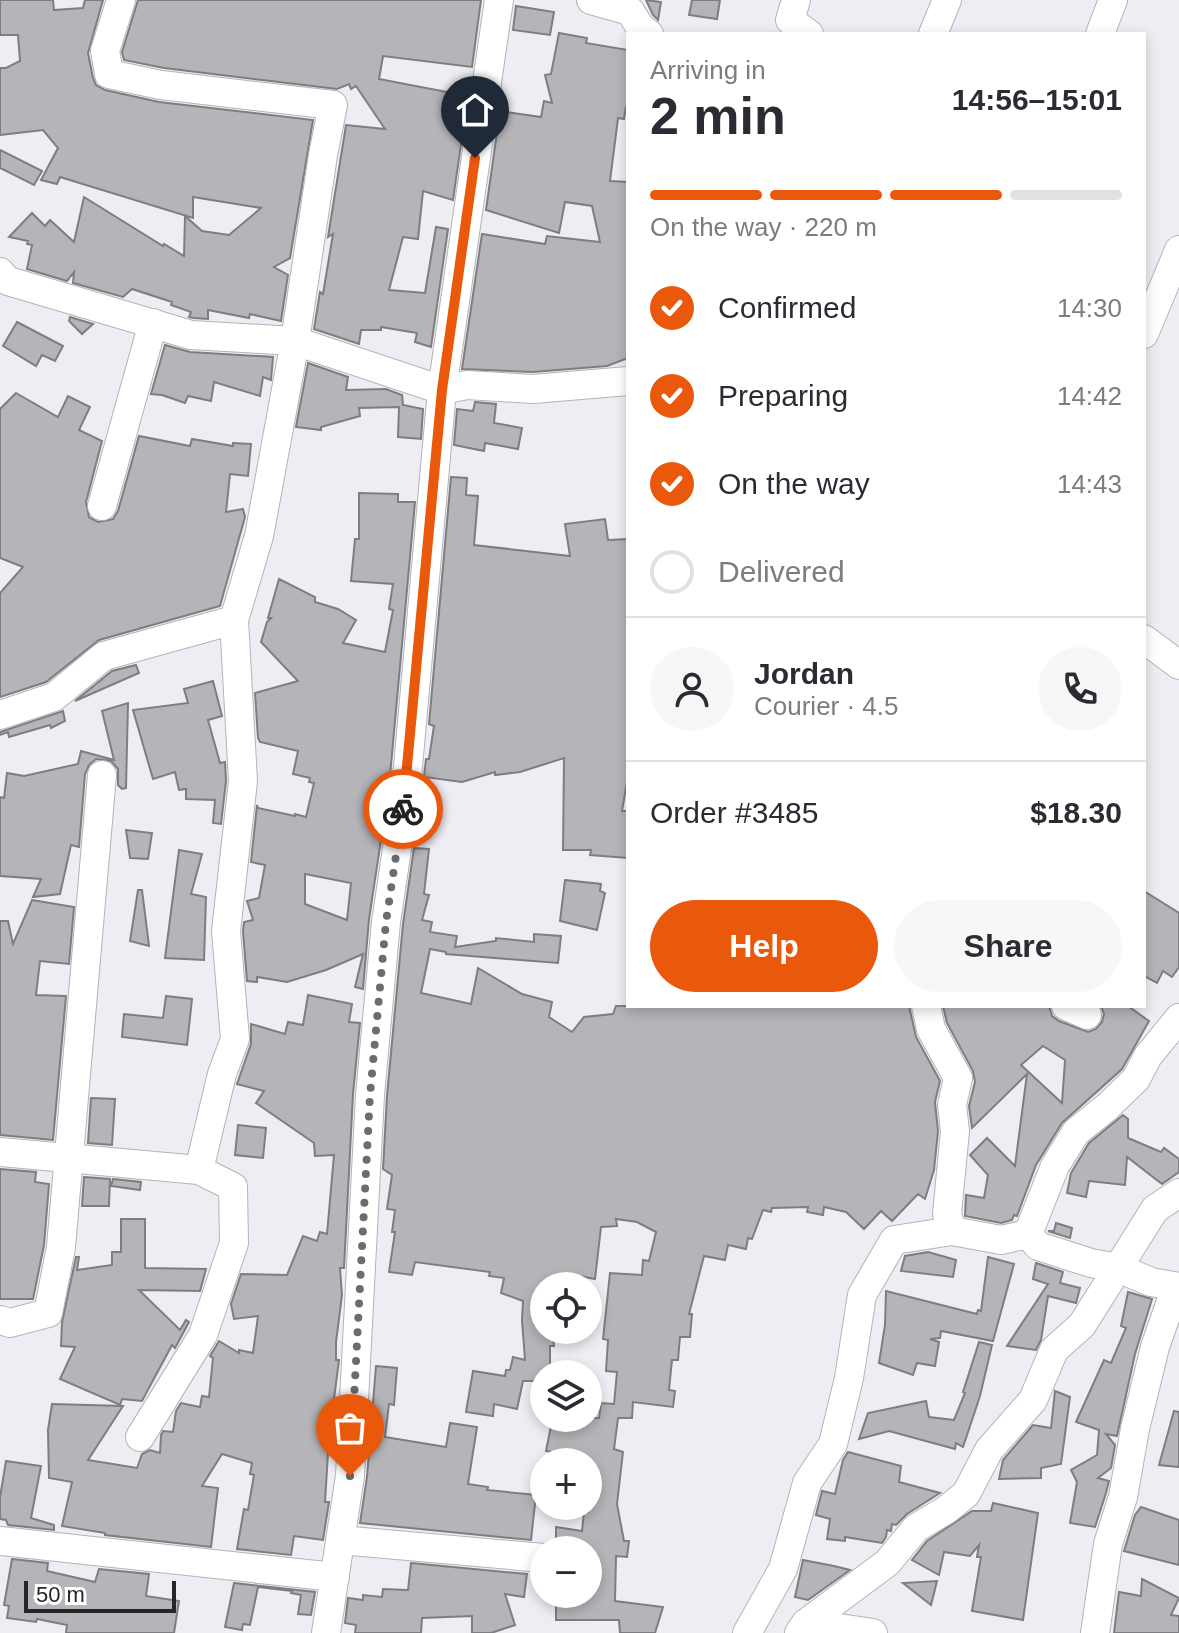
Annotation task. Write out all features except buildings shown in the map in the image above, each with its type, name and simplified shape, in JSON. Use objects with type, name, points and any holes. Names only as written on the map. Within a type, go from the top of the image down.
[{"type":"street","points":[[121,0],[105,51],[109,74],[161,85],[333,105],[295,341],[259,536],[234,620],[243,781],[226,931],[235,1039],[222,1074],[199,1170]]},
{"type":"street","points":[[326,1633],[350,1476],[370,1095],[386,922],[406,789],[442,390],[499,0]]},
{"type":"street","points":[[591,0],[630,11],[643,32]]},
{"type":"street","points":[[796,0],[790,20],[806,32]]},
{"type":"street","points":[[934,32],[947,0]]},
{"type":"street","points":[[1101,32],[1113,0]]},
{"type":"street","points":[[1146,329],[1179,250]]},
{"type":"street","points":[[0,272],[8,281],[191,335],[295,341],[442,390],[467,385],[533,389],[626,381]]},
{"type":"street","points":[[102,506],[153,323]]},
{"type":"street","points":[[0,715],[54,697],[104,656],[234,620]]},
{"type":"street","points":[[1146,640],[1179,665]]},
{"type":"street","points":[[0,1320],[10,1323],[48,1313],[61,1247],[102,775]]},
{"type":"street","points":[[927,1008],[931,1029],[958,1078],[952,1105],[955,1131],[947,1214],[952,1231]]},
{"type":"street","points":[[1028,1234],[1055,1166],[1076,1132],[1136,1079],[1148,1056],[1179,1018]]},
{"type":"street","points":[[0,1152],[199,1170],[233,1187],[234,1243],[203,1335],[140,1437]]},
{"type":"street","points":[[802,1628],[887,1563],[916,1528],[966,1494],[989,1450],[1033,1400],[1054,1350],[1082,1325],[1155,1209],[1179,1193]]},
{"type":"street","points":[[747,1633],[783,1569],[807,1483],[833,1444],[849,1378],[862,1295],[894,1240],[952,1231],[1001,1240],[1028,1234]]},
{"type":"street","points":[[1028,1234],[1038,1246],[1118,1268],[1151,1282],[1178,1287],[1155,1347],[1135,1429],[1123,1497],[1108,1544],[1095,1633]]},
{"type":"street","points":[[340,1540],[530,1557]]},
{"type":"street","points":[[0,1541],[335,1577]]},
{"type":"street","points":[[802,1628],[873,1633]]},
{"type":"way so far","points":[[350,1476],[370,1095],[386,922],[403,809]]},
{"type":"route","points":[[403,809],[442,390],[475,158]]}]
